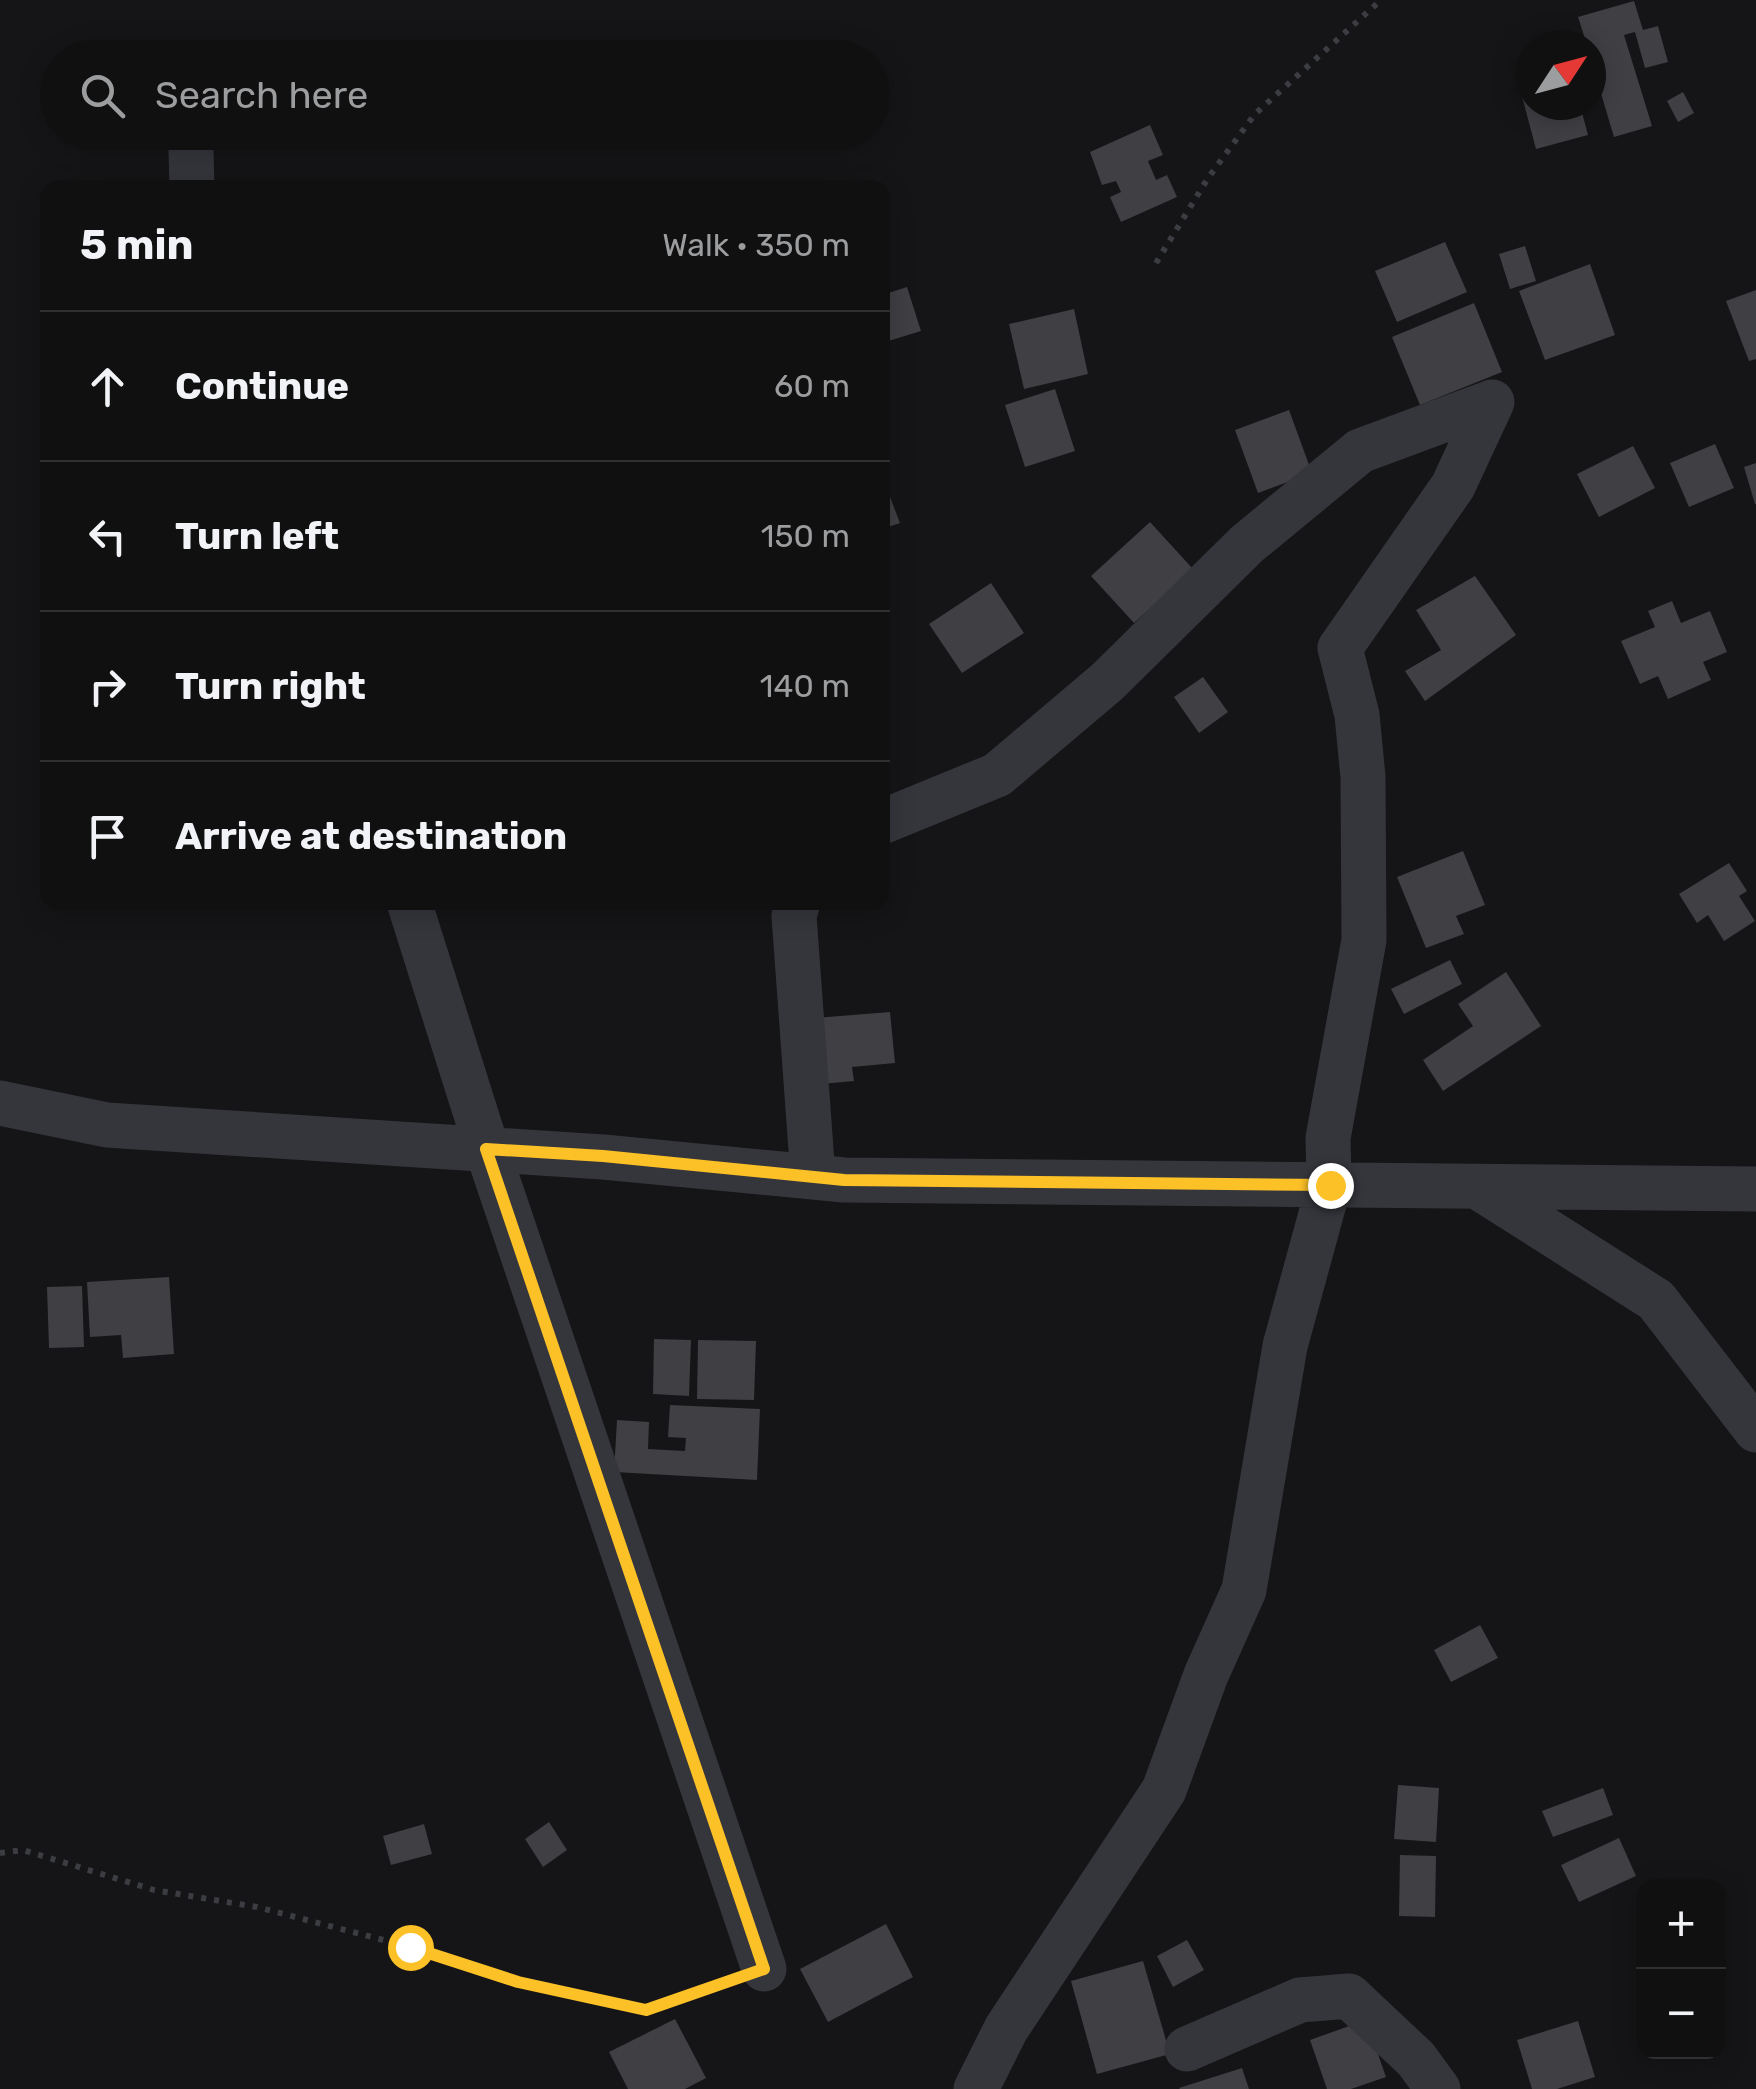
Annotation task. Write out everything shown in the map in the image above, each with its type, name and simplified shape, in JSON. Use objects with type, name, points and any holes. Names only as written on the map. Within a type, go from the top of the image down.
[{"type":"street","points":[[890,819],[997,775],[1107,682],[1247,544],[1360,451],[1492,402],[1453,486],[1340,648],[1356,715],[1363,777],[1364,940],[1328,1138],[1330,1185],[1285,1346],[1244,1590],[1206,1675],[1164,1790],[1006,2029],[976,2089]]},
{"type":"street","points":[[411,910],[486,1149],[764,1969]]},
{"type":"street","points":[[796,910],[813,1177]]},
{"type":"street","points":[[0,1103],[107,1125],[603,1156],[844,1180],[1756,1190]]},
{"type":"street","points":[[1478,1187],[1656,1300],[1756,1430]]},
{"type":"street","points":[[1187,2049],[1300,2000],[1349,1996],[1416,2059],[1438,2089]]},
{"type":"path","points":[[1156,263],[1208,178],[1255,114],[1381,0]]},
{"type":"path","points":[[0,1852],[23,1850],[154,1890],[258,1907],[410,1947],[518,1982],[646,2010],[764,1969]]},
{"type":"building","points":[[1634,1],[1643,30],[1658,26],[1668,62],[1645,68],[1635,32],[1624,35],[1652,126],[1614,137],[1606,110],[1606,30],[1582,30],[1578,17]]},
{"type":"building","points":[[1683,92],[1694,113],[1678,122],[1667,101]]},
{"type":"building","points":[[1528,120],[1584,120],[1588,135],[1536,149]]},
{"type":"building","points":[[1150,125],[1163,155],[1148,161],[1156,180],[1167,175],[1177,197],[1121,222],[1110,197],[1121,192],[1116,181],[1102,185],[1090,152]]},
{"type":"building","points":[[1445,242],[1467,292],[1397,322],[1375,271]]},
{"type":"building","points":[[1525,246],[1536,281],[1510,289],[1499,254]]},
{"type":"building","points":[[1590,264],[1615,335],[1545,360],[1519,291]]},
{"type":"building","points":[[907,287],[921,331],[890,341],[890,292]]},
{"type":"building","points":[[1756,290],[1756,359],[1749,361],[1726,301]]},
{"type":"building","points":[[1474,303],[1502,372],[1420,405],[1392,337]]},
{"type":"building","points":[[1074,309],[1088,374],[1024,389],[1009,324]]},
{"type":"building","points":[[1055,389],[1075,451],[1025,467],[1005,405]]},
{"type":"building","points":[[1289,410],[1312,473],[1258,493],[1235,430]]},
{"type":"building","points":[[1715,444],[1734,488],[1689,507],[1670,463]]},
{"type":"building","points":[[1633,446],[1655,488],[1599,517],[1577,474]]},
{"type":"building","points":[[1756,463],[1756,504],[1755,504],[1744,467]]},
{"type":"building","points":[[890,497],[900,523],[890,526]]},
{"type":"building","points":[[1150,522],[1193,569],[1134,623],[1091,576]]},
{"type":"building","points":[[1475,576],[1516,635],[1425,701],[1405,671],[1441,650],[1416,610]]},
{"type":"building","points":[[991,583],[1024,633],[962,673],[929,624]]},
{"type":"building","points":[[1672,601],[1681,623],[1710,611],[1727,652],[1703,662],[1711,680],[1668,699],[1658,676],[1640,684],[1621,641],[1655,627],[1648,611]]},
{"type":"building","points":[[1203,677],[1228,712],[1199,733],[1174,697]]},
{"type":"building","points":[[1463,851],[1485,905],[1456,916],[1464,934],[1426,948],[1397,877]]},
{"type":"building","points":[[1729,863],[1747,891],[1739,896],[1755,921],[1724,941],[1708,915],[1697,923],[1679,894]]},
{"type":"building","points":[[1450,960],[1462,984],[1404,1014],[1391,989]]},
{"type":"building","points":[[1506,972],[1541,1026],[1443,1091],[1423,1060],[1473,1026],[1458,1004]]},
{"type":"building","points":[[890,1012],[895,1063],[852,1067],[854,1081],[821,1084],[815,1018]]},
{"type":"building","points":[[169,1277],[174,1354],[123,1358],[121,1335],[90,1337],[87,1282]]},
{"type":"building","points":[[82,1286],[84,1347],[49,1348],[47,1287]]},
{"type":"building","points":[[654,1339],[691,1340],[689,1396],[653,1394]]},
{"type":"building","points":[[698,1340],[756,1341],[754,1400],[697,1399]]},
{"type":"building","points":[[670,1405],[760,1409],[757,1480],[614,1472],[617,1420],[649,1422],[648,1449],[685,1451],[686,1438],[668,1437]]},
{"type":"building","points":[[1480,1625],[1498,1658],[1451,1682],[1434,1650]]},
{"type":"building","points":[[1398,1785],[1439,1788],[1436,1842],[1394,1839]]},
{"type":"building","points":[[1603,1788],[1613,1815],[1553,1837],[1542,1811]]},
{"type":"building","points":[[549,1822],[567,1850],[543,1867],[525,1839]]},
{"type":"building","points":[[424,1824],[432,1854],[391,1865],[383,1836]]},
{"type":"building","points":[[1619,1838],[1636,1876],[1579,1902],[1561,1865]]},
{"type":"building","points":[[1400,1855],[1436,1856],[1435,1917],[1399,1916]]},
{"type":"building","points":[[886,1924],[913,1977],[828,2022],[800,1969]]},
{"type":"building","points":[[1187,1940],[1204,1970],[1173,1987],[1157,1956]]},
{"type":"building","points":[[1143,1961],[1170,2054],[1097,2074],[1071,1981]]},
{"type":"building","points":[[675,2019],[706,2078],[685,2089],[628,2089],[609,2052]]},
{"type":"building","points":[[1366,2020],[1386,2077],[1351,2089],[1327,2089],[1310,2040]]},
{"type":"building","points":[[1578,2021],[1595,2077],[1557,2089],[1532,2089],[1517,2040]]},
{"type":"building","points":[[1242,2068],[1249,2089],[1179,2088]]},
{"type":"route","points":[[410,1947],[518,1982],[646,2010],[764,1969],[486,1149],[603,1156],[844,1180],[1330,1185]]}]
